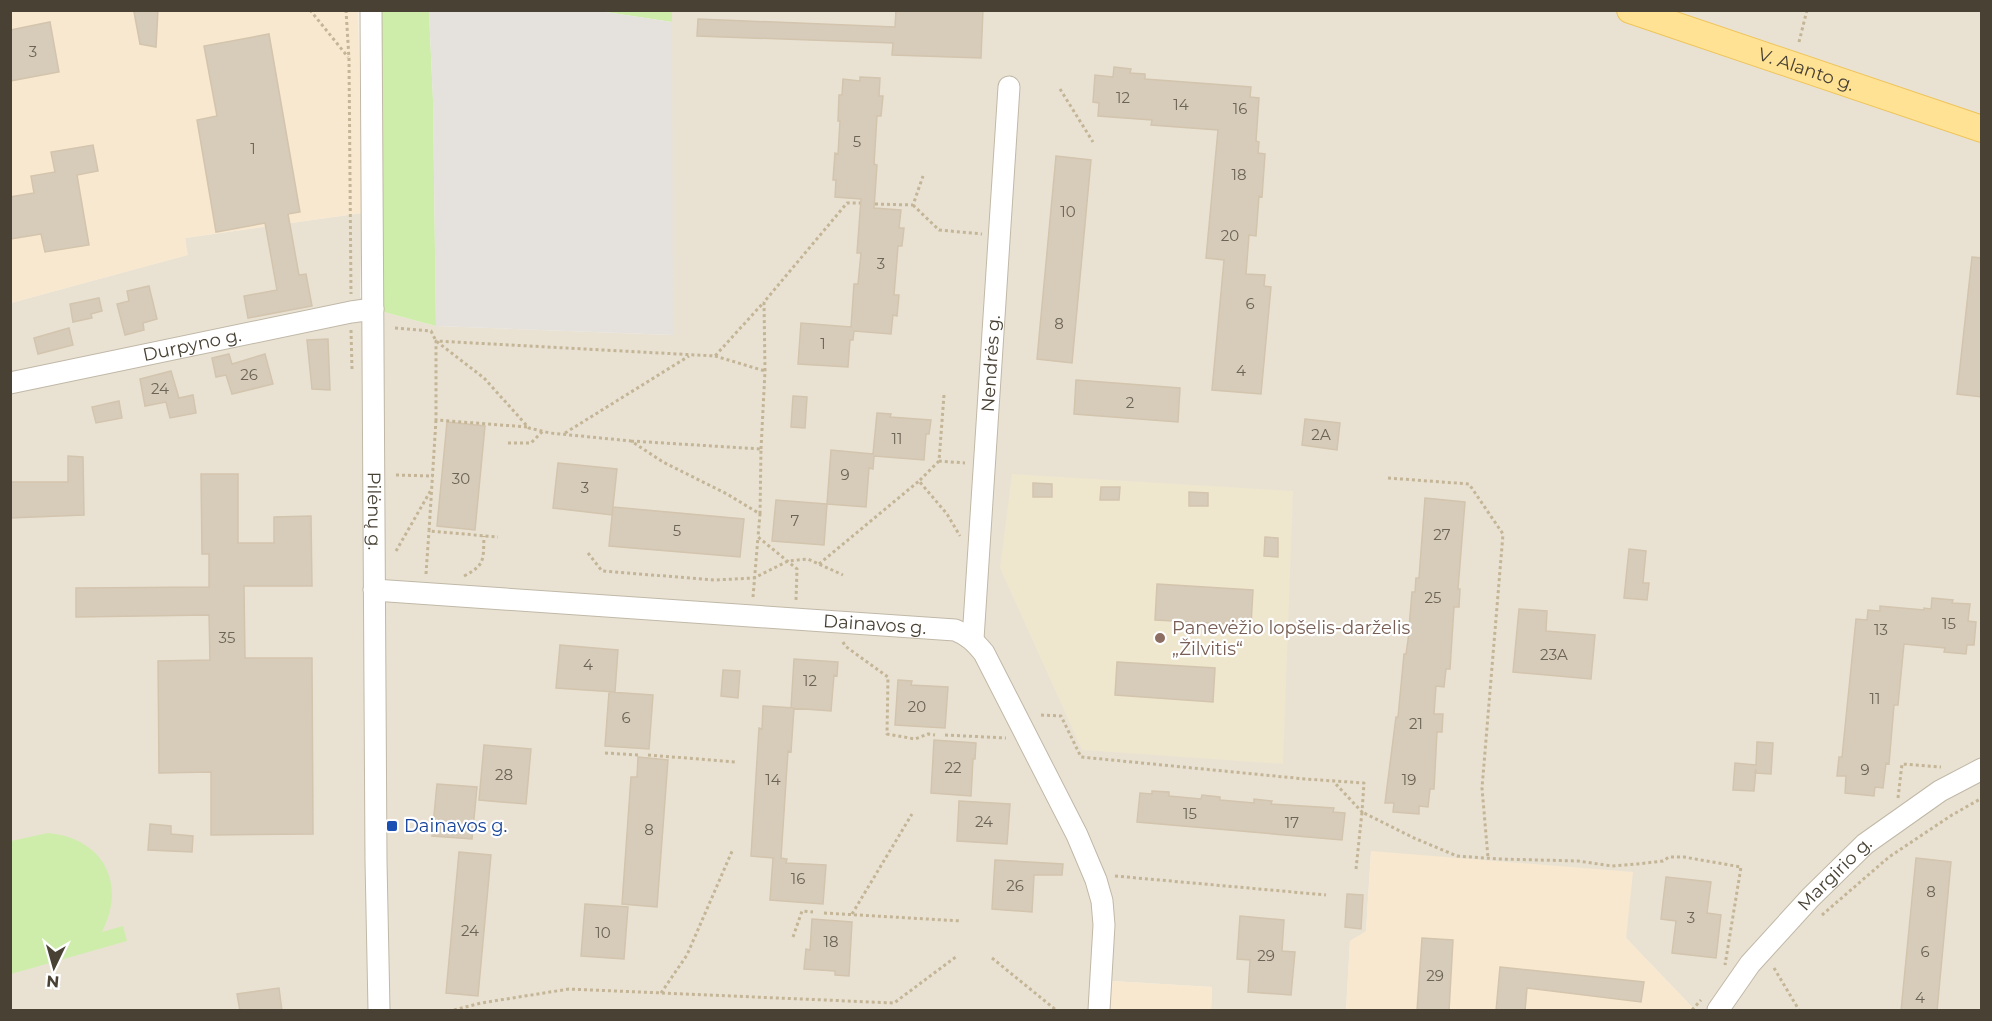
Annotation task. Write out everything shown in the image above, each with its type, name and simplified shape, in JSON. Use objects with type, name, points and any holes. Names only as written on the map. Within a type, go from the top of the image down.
[{"type":"main road","name":"V. Alanto g.","points":[[1630,10],[1982,129]]},
{"type":"street","name":"Pilėnų g.","points":[[371,10],[376,940],[379,1011]]},
{"type":"street","name":"Nendrės g.","points":[[973,639],[1009,87]]},
{"type":"street","name":"Durpyno g.","points":[[10,383],[373,309]]},
{"type":"street","name":"Dainavos g.","points":[[374,590],[955,630],[973,639]]},
{"type":"street","points":[[973,639],[984,653],[1025,732],[1077,835],[1096,880],[1102,901],[1104,925],[1099,1011]]},
{"type":"street","name":"Margirio g.","points":[[1718,1011],[1750,963],[1810,898],[1865,844],[1940,791],[1982,769]]},
{"type":"path","points":[[310,10],[349,59],[346,10]]},
{"type":"path","points":[[1799,42],[1806,10]]},
{"type":"path","points":[[1060,89],[1093,142]]},
{"type":"path","points":[[913,205],[923,176]]},
{"type":"path","points":[[715,356],[764,302],[847,203],[860,203]]},
{"type":"path","points":[[875,204],[913,205],[939,230],[999,235]]},
{"type":"path","points":[[751,616],[760,514],[765,371],[764,302]]},
{"type":"path","points":[[394,328],[431,331],[436,340],[484,378],[529,428]]},
{"type":"path","points":[[436,340],[715,356],[765,371]]},
{"type":"path","points":[[426,577],[436,420],[436,340]]},
{"type":"path","points":[[564,434],[690,355]]},
{"type":"path","points":[[819,564],[919,482],[939,461],[944,395]]},
{"type":"path","points":[[436,420],[529,428],[631,441],[762,449]]},
{"type":"path","points":[[508,443],[531,443],[543,431]]},
{"type":"path","points":[[631,441],[663,462],[727,494],[760,514]]},
{"type":"path","points":[[939,461],[985,464]]},
{"type":"path","points":[[396,475],[432,476]]},
{"type":"path","points":[[1388,478],[1469,484],[1503,534],[1482,788],[1488,858]]},
{"type":"path","points":[[919,482],[947,514],[978,567]]},
{"type":"path","points":[[396,551],[432,489]]},
{"type":"path","points":[[429,531],[498,537]]},
{"type":"path","points":[[457,579],[477,569],[483,559],[484,536]]},
{"type":"path","points":[[758,537],[796,569],[796,619]]},
{"type":"path","points":[[588,553],[602,571],[715,580],[754,578],[788,561],[808,559],[843,575]]},
{"type":"path","points":[[835,622],[845,646],[888,677],[887,734],[915,739],[928,734],[935,735]]},
{"type":"path","points":[[1041,715],[1061,716],[1081,757],[1364,783],[1356,869]]},
{"type":"path","points":[[945,735],[1014,738]]},
{"type":"path","points":[[605,753],[638,755]]},
{"type":"path","points":[[648,756],[736,762]]},
{"type":"path","points":[[1898,802],[1902,764],[1946,768]]},
{"type":"path","points":[[1334,781],[1362,812],[1457,856],[1578,861],[1612,866],[1663,861],[1668,857],[1684,857],[1741,867],[1723,973]]},
{"type":"path","points":[[1819,918],[1889,857],[1982,798]]},
{"type":"path","points":[[852,914],[912,814]]},
{"type":"path","points":[[661,993],[687,955],[733,849]]},
{"type":"path","points":[[1107,875],[1326,894]]},
{"type":"path","points":[[793,938],[802,911],[813,912]]},
{"type":"path","points":[[824,913],[961,921]]},
{"type":"path","points":[[454,1011],[481,1004],[569,989],[894,1004],[957,956]]},
{"type":"path","points":[[992,958],[1056,1011]]},
{"type":"path","points":[[1774,968],[1799,1011]]},
{"type":"shaded area","points":[[11,11],[358,11],[362,213],[185,238],[188,255],[11,303]]},
{"type":"shaded area","points":[[429,11],[599,11],[672,22],[673,335],[436,326],[433,100]]},
{"type":"shaded area","points":[[672,11],[1981,11],[1981,1010],[1695,1010],[1626,938],[1371,852],[1366,932],[1350,941],[1346,1010],[1211,1010],[1212,987],[1112,981],[1110,1010],[11,1010],[11,303],[187,255],[185,238],[362,213],[360,297],[373,309],[436,326],[672,335]]},
{"type":"shaded area","name":"Panevėžio lopšelis-darželis „Žilvitis“","points":[[1012,474],[1293,491],[1283,764],[1082,750],[1000,568]]},
{"type":"shaded area","points":[[1371,851],[1633,872],[1626,938],[1695,1010],[1346,1010],[1350,941],[1366,931]]},
{"type":"shaded area","points":[[1111,981],[1212,987],[1211,1010],[1110,1010]]},
{"type":"green space","points":[[371,11],[429,11],[433,100],[436,326],[373,309]]},
{"type":"green space","points":[[599,11],[672,11],[672,22]]},
{"type":"green space","points":[[48,833],[67,837],[83,844],[96,854],[105,866],[112,897],[102,932],[123,926],[127,941],[11,974],[11,841]]},
{"type":"building","points":[[158,10],[156,47],[140,44],[134,12]]},
{"type":"building","points":[[896,10],[983,10],[981,58],[892,55],[893,43],[697,36],[698,19],[895,27]]},
{"type":"building","points":[[50,22],[59,72],[10,81],[10,30]]},
{"type":"building","points":[[269,34],[300,212],[288,214],[299,275],[306,274],[312,306],[248,318],[244,296],[277,290],[265,223],[216,232],[197,120],[217,116],[204,46]]},
{"type":"building","points":[[1114,67],[1131,69],[1130,73],[1145,74],[1145,79],[1251,87],[1250,97],[1259,98],[1256,141],[1259,142],[1258,153],[1265,154],[1262,197],[1259,196],[1256,236],[1249,235],[1246,274],[1265,275],[1264,286],[1271,287],[1261,394],[1212,390],[1224,260],[1206,258],[1218,130],[1151,125],[1152,120],[1098,116],[1099,103],[1093,102],[1095,75],[1113,77]]},
{"type":"building","points":[[860,77],[880,78],[879,96],[883,96],[881,116],[877,116],[874,208],[901,210],[899,228],[904,228],[902,246],[898,246],[894,295],[899,295],[897,316],[893,315],[891,334],[854,331],[853,340],[850,340],[848,367],[798,364],[801,323],[851,327],[854,284],[858,284],[861,253],[857,253],[861,199],[835,197],[836,180],[833,180],[835,153],[838,154],[839,95],[842,95],[843,79],[860,81]]},
{"type":"building","points":[[93,145],[98,171],[77,175],[89,245],[45,252],[41,234],[10,239],[10,197],[34,193],[31,176],[55,172],[51,152]]},
{"type":"building","points":[[1056,156],[1091,160],[1072,363],[1037,359]]},
{"type":"building","points":[[1972,257],[1982,258],[1982,397],[1957,394]]},
{"type":"building","points":[[149,286],[157,319],[143,323],[144,330],[125,335],[117,304],[129,301],[127,291]]},
{"type":"building","points":[[99,298],[102,311],[91,314],[92,318],[73,322],[70,304]]},
{"type":"building","points":[[69,328],[73,345],[38,354],[34,338]]},
{"type":"building","points":[[328,339],[330,390],[312,389],[307,340]]},
{"type":"building","points":[[229,354],[232,364],[265,354],[273,384],[232,394],[226,375],[216,377],[212,358]]},
{"type":"building","points":[[171,371],[179,398],[193,395],[196,413],[170,418],[166,402],[145,406],[140,379]]},
{"type":"building","points":[[1076,380],[1180,388],[1178,422],[1074,414]]},
{"type":"building","points":[[793,396],[807,397],[805,428],[791,427]]},
{"type":"building","points":[[119,401],[122,418],[96,423],[92,407]]},
{"type":"building","points":[[877,413],[891,414],[890,417],[931,420],[929,434],[926,434],[924,460],[874,456],[873,469],[869,468],[866,507],[827,504],[831,450],[873,454]]},
{"type":"building","points":[[1305,419],[1340,423],[1337,450],[1302,445]]},
{"type":"building","points":[[447,422],[485,426],[475,530],[437,526]]},
{"type":"building","points":[[68,456],[83,457],[84,515],[10,518],[10,482],[68,482]]},
{"type":"building","points":[[558,463],[617,469],[612,515],[553,508]]},
{"type":"building","points":[[201,474],[238,474],[238,543],[274,543],[274,517],[311,516],[312,586],[244,586],[245,658],[312,658],[313,834],[211,835],[211,772],[159,773],[158,661],[210,660],[209,615],[76,617],[76,588],[209,587],[209,554],[202,554]]},
{"type":"building","points":[[1033,483],[1052,484],[1052,497],[1033,497]]},
{"type":"building","points":[[1101,487],[1120,487],[1119,500],[1100,500]]},
{"type":"building","points":[[1189,492],[1208,493],[1208,506],[1189,506]]},
{"type":"building","points":[[1425,498],[1465,502],[1458,589],[1460,589],[1459,607],[1454,607],[1450,669],[1446,669],[1444,687],[1436,686],[1434,714],[1443,714],[1442,732],[1437,732],[1434,789],[1430,789],[1428,807],[1419,806],[1419,814],[1393,812],[1394,803],[1385,803],[1396,717],[1398,717],[1404,654],[1406,654],[1408,640],[1412,592],[1415,592],[1416,578],[1419,578]]},
{"type":"building","points":[[776,500],[827,504],[824,545],[772,541]]},
{"type":"building","points":[[613,507],[744,519],[740,557],[609,546]]},
{"type":"building","points":[[1265,537],[1278,538],[1278,557],[1264,556]]},
{"type":"building","points":[[1629,549],[1646,551],[1643,583],[1649,583],[1647,600],[1624,598]]},
{"type":"building","points":[[1157,584],[1253,590],[1251,625],[1155,620]]},
{"type":"building","points":[[1932,598],[1953,600],[1952,603],[1970,604],[1968,621],[1976,622],[1974,645],[1967,645],[1966,654],[1944,652],[1945,648],[1904,644],[1898,705],[1894,705],[1889,764],[1886,763],[1883,788],[1875,787],[1874,796],[1845,793],[1846,776],[1837,776],[1839,757],[1842,757],[1856,619],[1867,620],[1868,610],[1880,611],[1880,606],[1931,609]]},
{"type":"building","points":[[1519,609],[1547,611],[1546,631],[1595,635],[1591,679],[1513,672]]},
{"type":"building","points":[[560,645],[618,650],[615,692],[556,688]]},
{"type":"building","points":[[794,659],[838,662],[837,676],[834,675],[831,711],[791,708]]},
{"type":"building","points":[[1117,662],[1215,668],[1213,702],[1115,695]]},
{"type":"building","points":[[723,670],[740,671],[738,698],[721,696]]},
{"type":"building","points":[[898,680],[912,681],[911,685],[948,687],[945,728],[895,725]]},
{"type":"building","points":[[609,692],[653,695],[649,749],[605,746]]},
{"type":"building","points":[[763,706],[794,708],[791,752],[788,751],[781,858],[787,859],[786,863],[826,865],[823,904],[770,900],[773,858],[751,856],[759,728],[762,729]]},
{"type":"building","points":[[934,740],[976,743],[971,796],[931,793]]},
{"type":"building","points":[[1757,742],[1773,743],[1771,774],[1756,773],[1754,791],[1733,790],[1735,763],[1756,765]]},
{"type":"building","points":[[484,745],[531,749],[526,804],[479,800]]},
{"type":"building","points":[[638,757],[668,760],[657,907],[622,904],[631,777],[637,777]]},
{"type":"building","points":[[437,784],[477,787],[472,839],[432,836]]},
{"type":"building","points":[[1152,791],[1169,792],[1169,796],[1201,799],[1202,795],[1220,797],[1220,800],[1254,803],[1254,799],[1272,801],[1271,804],[1334,808],[1333,812],[1345,813],[1342,840],[1137,822],[1140,793],[1152,794]]},
{"type":"building","points":[[959,801],[1010,804],[1007,844],[957,841]]},
{"type":"building","points":[[150,824],[171,826],[171,834],[193,836],[192,852],[148,850]]},
{"type":"building","points":[[459,852],[491,855],[478,996],[446,993]]},
{"type":"building","points":[[1916,858],[1951,862],[1937,1011],[1901,1011]]},
{"type":"building","points":[[995,860],[1063,864],[1062,875],[1034,875],[1032,912],[992,909]]},
{"type":"building","points":[[1666,877],[1711,882],[1707,913],[1721,915],[1716,958],[1672,953],[1676,921],[1661,919]]},
{"type":"building","points":[[1347,894],[1363,895],[1361,929],[1345,927]]},
{"type":"building","points":[[585,904],[628,907],[624,959],[581,956]]},
{"type":"building","points":[[1240,916],[1284,920],[1282,951],[1295,952],[1291,995],[1248,992],[1250,960],[1237,959]]},
{"type":"building","points":[[812,919],[852,922],[849,976],[835,975],[835,971],[804,969],[806,949],[810,950]]},
{"type":"building","points":[[1422,938],[1453,940],[1449,1011],[1417,1011]]},
{"type":"building","points":[[1500,967],[1644,982],[1641,1002],[1527,988],[1525,1011],[1496,1011]]},
{"type":"building","points":[[279,988],[282,1011],[240,1011],[237,994]]},
{"type":"place","name":"Panevėžio lopšelis-darželis „Žilvitis“","points":[[1160,638]]},
{"type":"place","name":"Dainavos g.","points":[[392,826]]}]
